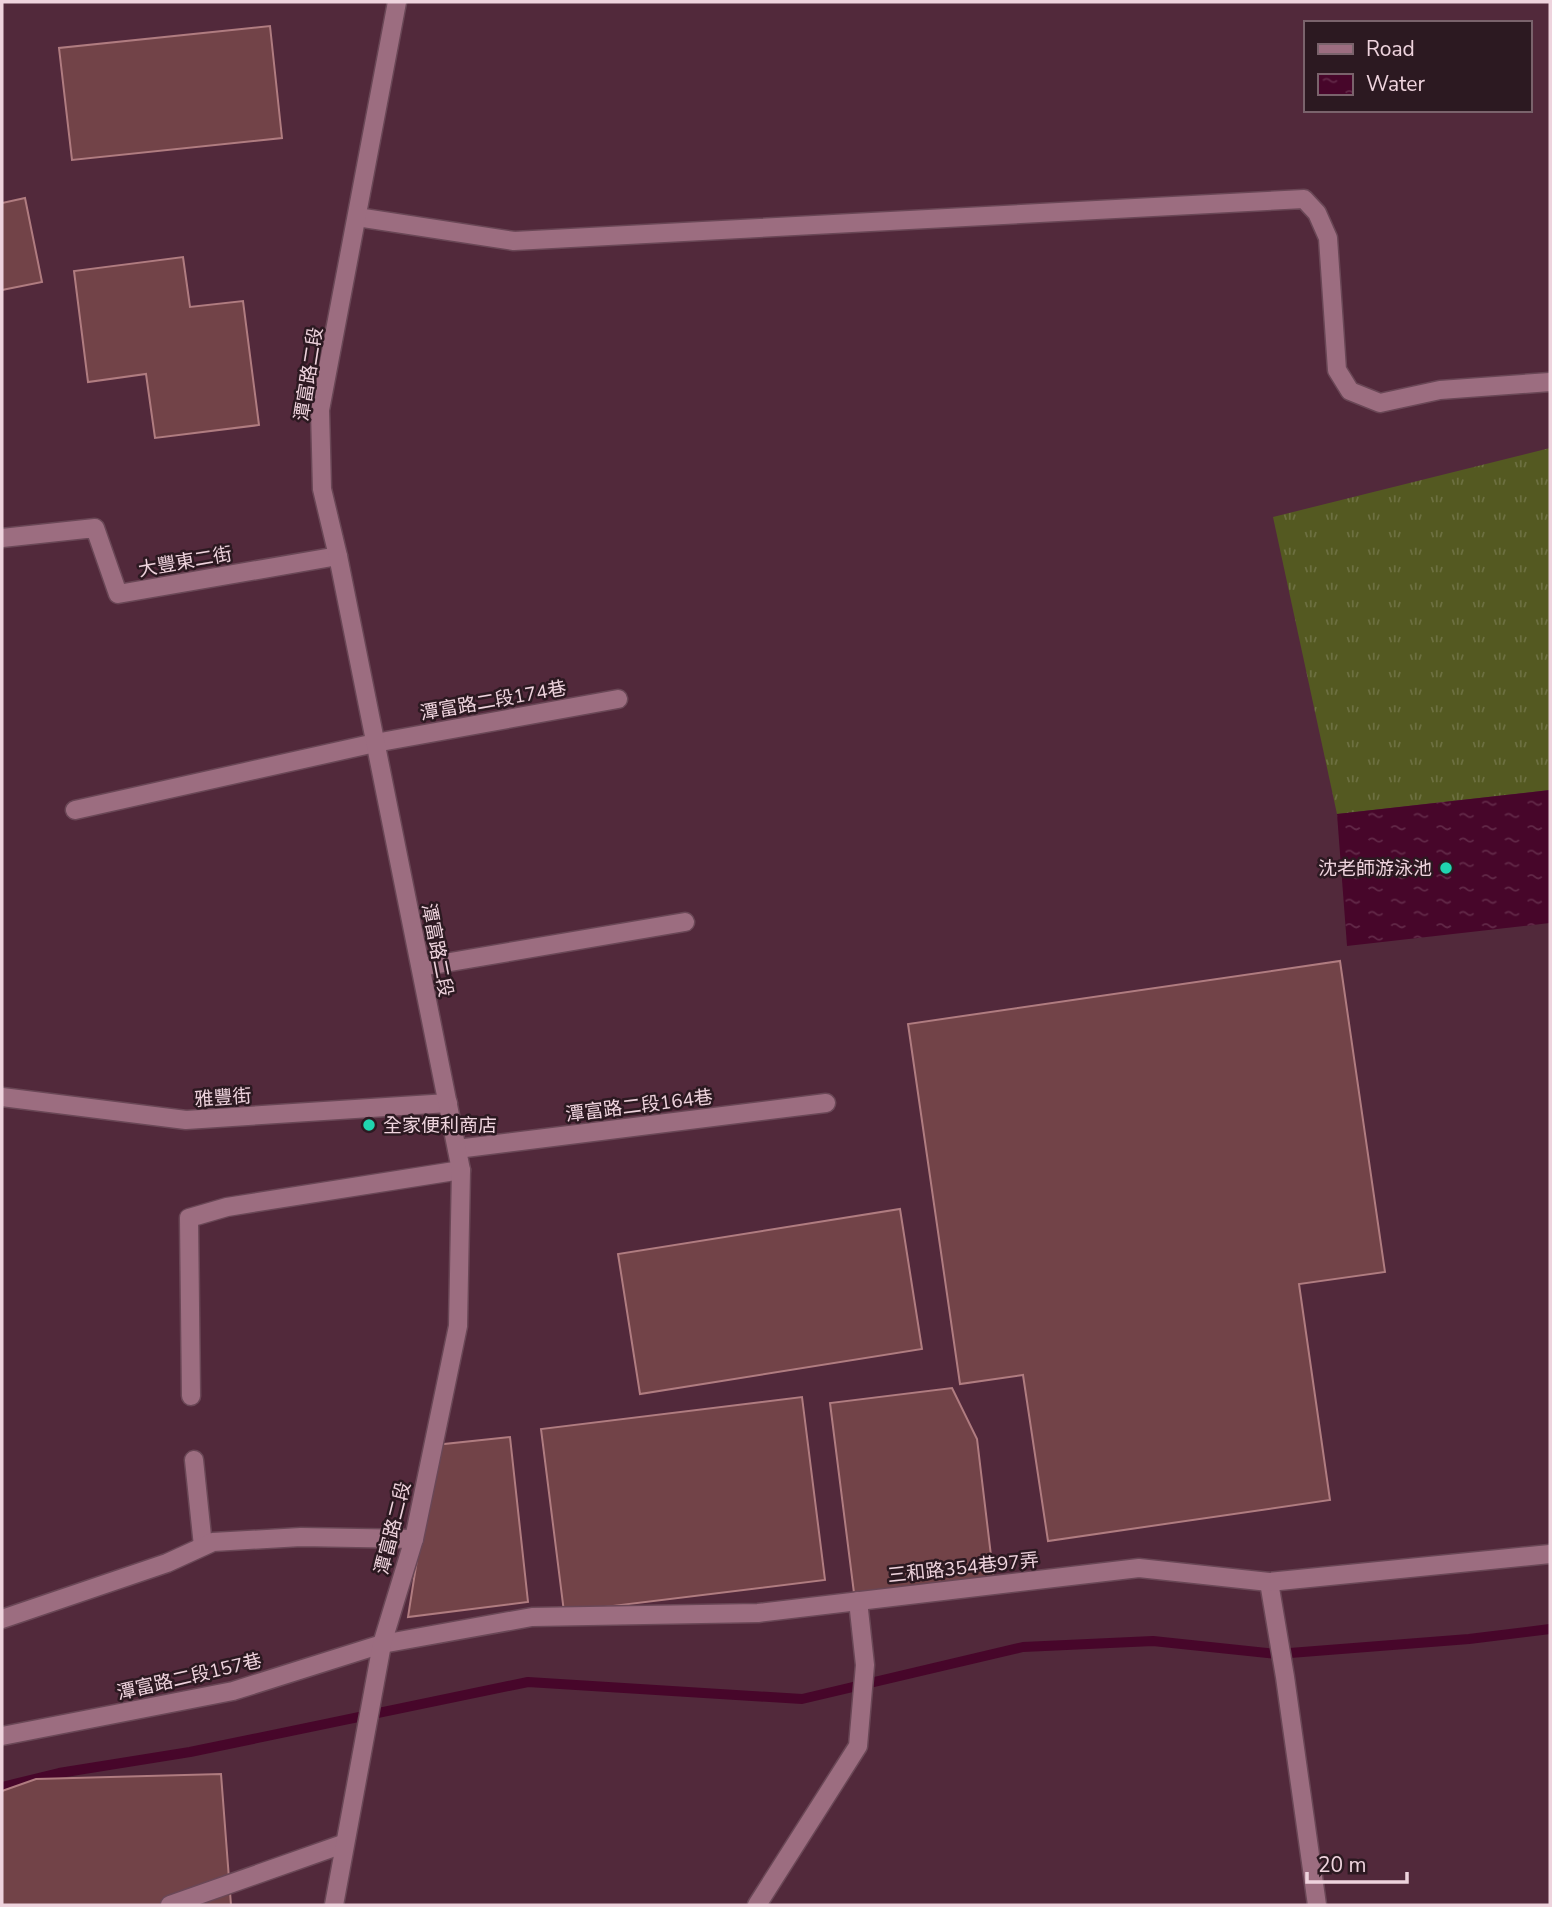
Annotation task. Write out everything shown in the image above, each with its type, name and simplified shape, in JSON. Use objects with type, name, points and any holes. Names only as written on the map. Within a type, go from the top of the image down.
[{"type":"street","name":"潭富路二段","points":[[334,1905],[343,1844],[382,1644],[414,1539],[458,1326],[461,1170],[338,556],[322,489],[320,410],[397,2]]},
{"type":"street","points":[[357,217],[513,242],[1304,199],[1317,213],[1328,238],[1337,370],[1350,391],[1380,403],[1440,390],[1550,382]]},
{"type":"street","name":"大豐東二街","points":[[2,538],[96,528],[118,594],[338,556]]},
{"type":"street","name":"潭富路二段174巷","points":[[75,810],[375,743],[618,699]]},
{"type":"street","points":[[421,967],[685,922]]},
{"type":"street","name":"雅豐街","points":[[2,1097],[186,1120],[448,1103]]},
{"type":"street","name":"潭富路二段164巷","points":[[457,1149],[825,1103]]},
{"type":"street","points":[[191,1396],[189,1218],[227,1207],[461,1170]]},
{"type":"street","points":[[194,1460],[203,1546]]},
{"type":"street","points":[[2,1616],[167,1563],[213,1542],[301,1537],[414,1539]]},
{"type":"street","name":"三和路354巷97弄","points":[[382,1644],[531,1617],[758,1613],[1139,1569],[1269,1582],[1550,1554]]},
{"type":"street","points":[[1269,1582],[1317,1905]]},
{"type":"street","points":[[757,1905],[858,1746],[866,1665],[858,1601]]},
{"type":"street","name":"潭富路二段157巷","points":[[2,1735],[233,1691],[382,1644]]},
{"type":"street","points":[[170,1905],[343,1844]]},
{"type":"green space","points":[[1550,448],[1550,790],[1337,814],[1273,517]]},
{"type":"water","name":"沈老師游泳池","points":[[1550,790],[1550,923],[1347,946],[1337,814]]},
{"type":"building","points":[[270,26],[282,138],[72,160],[59,48]]},
{"type":"building","points":[[25,198],[42,282],[2,290],[2,203]]},
{"type":"building","points":[[183,257],[190,307],[243,301],[259,425],[155,438],[146,374],[88,382],[74,271]]},
{"type":"building","points":[[1340,961],[1385,1272],[1299,1284],[1330,1500],[1048,1541],[1023,1375],[960,1384],[908,1024]]},
{"type":"building","points":[[900,1209],[922,1349],[640,1394],[618,1254]]},
{"type":"building","points":[[952,1388],[977,1439],[995,1589],[855,1601],[830,1403]]},
{"type":"building","points":[[802,1397],[825,1580],[564,1612],[541,1429]]},
{"type":"building","points":[[510,1437],[528,1602],[408,1617],[435,1445]]},
{"type":"building","points":[[221,1774],[231,1905],[2,1905],[2,1791],[36,1779]]},
{"type":"waterway","points":[[2,1787],[59,1773],[190,1752],[528,1682],[802,1699],[1023,1647],[1153,1641],[1277,1654],[1469,1639],[1550,1629]]},
{"type":"place","name":"沈老師游泳池","points":[[1446,868]]},
{"type":"place","name":"全家便利商店","points":[[369,1125]]}]
